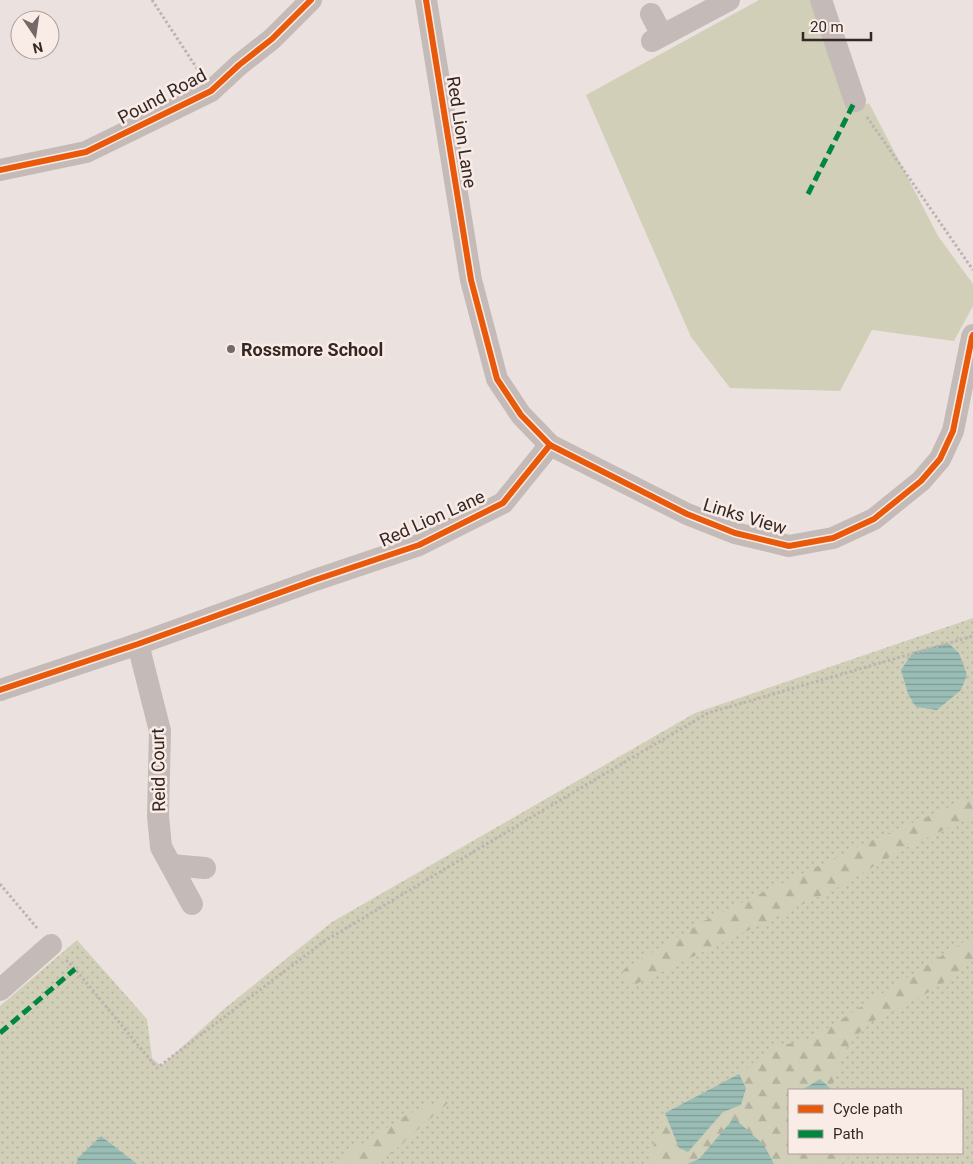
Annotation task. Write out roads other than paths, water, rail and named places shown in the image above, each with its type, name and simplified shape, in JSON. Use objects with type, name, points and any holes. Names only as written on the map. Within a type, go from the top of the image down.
[{"type":"street","name":"Pound Road","points":[[0,170],[86,152],[211,91],[239,65],[272,39],[311,0]]},
{"type":"street","name":"Red Lion Lane","points":[[0,690],[138,644],[419,545],[503,503],[550,445],[521,415],[497,379],[471,280],[426,0]]},
{"type":"street","points":[[652,14],[657,38],[729,0]]},
{"type":"street","points":[[821,0],[855,100]]},
{"type":"street","name":"Links View","points":[[550,445],[687,514],[735,533],[788,546],[833,538],[874,519],[922,481],[940,459],[953,431],[973,336]]},
{"type":"street","name":"Reid Court","points":[[138,644],[160,731],[158,816],[161,847],[192,904]]},
{"type":"street","points":[[171,865],[205,868]]},
{"type":"street","points":[[0,990],[51,945]]},
{"type":"water","points":[[948,643],[959,653],[967,675],[961,690],[937,710],[916,707],[908,694],[901,670],[913,652]]},
{"type":"water","points":[[739,1074],[746,1088],[741,1105],[723,1112],[688,1152],[679,1148],[665,1113]]},
{"type":"water","points":[[820,1079],[831,1089],[804,1089]]},
{"type":"water","points":[[734,1118],[764,1145],[774,1164],[687,1164],[699,1159]]},
{"type":"water","points":[[101,1136],[137,1164],[76,1164],[78,1158]]},
{"type":"place","name":"Rossmore School","points":[[231,349]]}]
